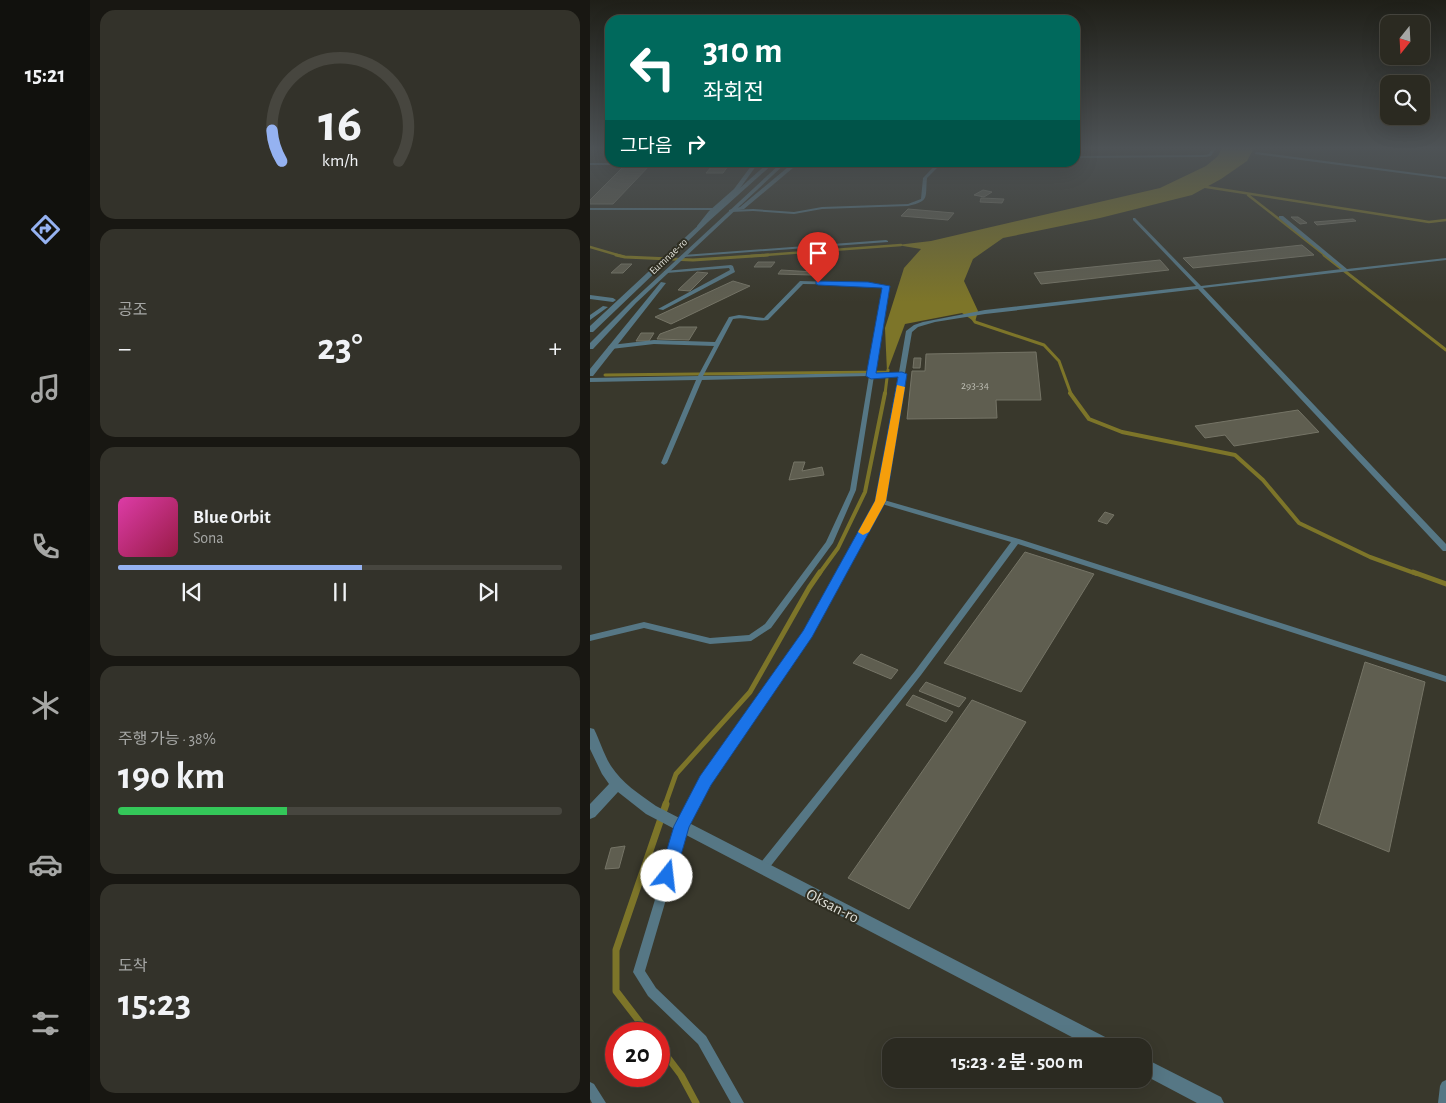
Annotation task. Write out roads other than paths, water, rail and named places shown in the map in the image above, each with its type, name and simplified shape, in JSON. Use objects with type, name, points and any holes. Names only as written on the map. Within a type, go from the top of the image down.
[{"type":"street","points":[[590,318],[613,300],[656,259],[700,227],[726,199]]},
{"type":"street","name":"Eumnae-ro","points":[[590,330],[731,199]]},
{"type":"street","name":"Eumnae-ro","points":[[590,347],[666,272],[744,199]]},
{"type":"street","points":[[732,211],[742,208],[752,199]]},
{"type":"street","points":[[590,374],[664,282],[666,272]]},
{"type":"street","name":"Oksan-ro","points":[[590,733],[604,769],[616,785],[651,810],[1089,1038]]},
{"type":"street","points":[[590,813],[616,785]]},
{"type":"street","points":[[1152,1070],[1215,1103]]},
{"type":"lane","points":[[732,211],[753,210],[794,213],[822,208],[908,205],[922,202],[924,199]]},
{"type":"lane","points":[[590,209],[713,211]]},
{"type":"lane","points":[[1281,217],[1347,271]]},
{"type":"lane","points":[[1135,219],[1446,549]]},
{"type":"lane","points":[[680,259],[886,241]]},
{"type":"lane","points":[[738,1103],[702,1040],[652,992],[639,972],[682,826],[706,781],[807,634],[880,501],[908,331],[915,325],[986,312],[1446,259]]},
{"type":"lane","points":[[661,309],[733,271],[731,266],[666,272]]},
{"type":"lane","points":[[590,638],[644,625],[710,641],[751,638],[768,626],[829,543],[853,490],[886,286],[802,282],[766,319],[758,320],[738,315],[730,318],[700,378],[664,463]]},
{"type":"lane","points":[[590,297],[613,300]]},
{"type":"lane","points":[[611,347],[654,342],[718,344]]},
{"type":"lane","points":[[590,380],[902,374]]},
{"type":"lane","points":[[880,501],[1016,541],[1446,679]]},
{"type":"lane","points":[[762,869],[918,673],[1016,541]]},
{"type":"lane","points":[[1444,1103],[1446,1086]]},
{"type":"lane","points":[[590,1088],[600,1103]]},
{"type":"waterway","points":[[1254,199],[1326,256]]},
{"type":"waterway","points":[[1286,199],[1429,222],[1446,220]]},
{"type":"waterway","points":[[751,256],[901,245]]},
{"type":"waterway","points":[[590,247],[621,256]]},
{"type":"waterway","points":[[616,255],[693,260],[768,255]]},
{"type":"waterway","points":[[1324,255],[1446,350]]},
{"type":"waterway","points":[[973,319],[975,322],[1044,345],[1059,361],[1071,394]]},
{"type":"waterway","points":[[885,394],[888,370]]},
{"type":"waterway","points":[[605,375],[887,372]]},
{"type":"waterway","points":[[819,574],[838,548],[865,492],[885,393]]},
{"type":"waterway","points":[[1070,393],[1089,419],[1122,432],[1235,455],[1263,480],[1299,523],[1370,557],[1417,574]]},
{"type":"waterway","points":[[665,805],[676,774],[750,692],[820,572]]},
{"type":"waterway","points":[[1413,572],[1446,584]]},
{"type":"waterway","points":[[640,1022],[616,991],[616,950],[666,804]]},
{"type":"waterway","points":[[670,1060],[681,1075],[696,1103]]}]
